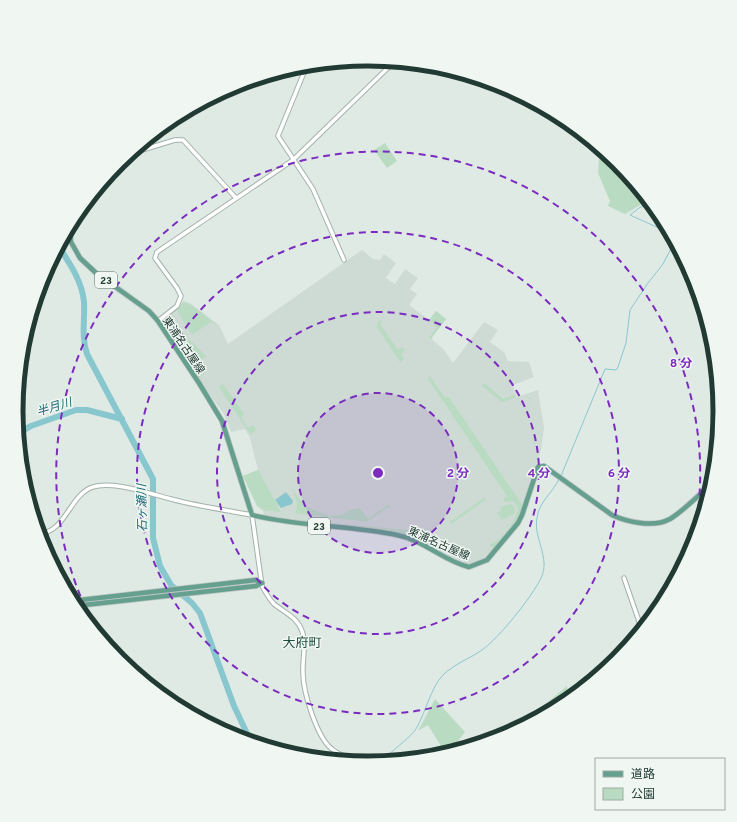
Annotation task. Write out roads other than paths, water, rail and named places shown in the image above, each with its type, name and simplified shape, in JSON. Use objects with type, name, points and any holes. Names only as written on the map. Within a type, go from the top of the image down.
[{"type":"main road","name":"東浦名古屋線","points":[[70,236],[71,242],[80,258],[96,273],[140,304],[158,321],[222,421],[252,516],[282,522],[347,528],[411,538],[452,560],[469,567],[487,560],[518,523],[538,467],[544,466],[612,515],[618,518],[646,523],[669,519],[704,490]]},
{"type":"main road","points":[[79,600],[256,580],[262,583]]},
{"type":"main road","points":[[83,605],[256,586],[262,583]]},
{"type":"street","points":[[158,321],[177,306],[181,296],[177,288],[155,258],[157,252],[293,160],[390,66]]},
{"type":"street","points":[[304,71],[278,136],[313,189],[344,260]]},
{"type":"street","points":[[142,150],[175,140],[183,140],[236,198]]},
{"type":"street","points":[[45,532],[53,529],[77,499],[91,488],[124,487],[158,496],[252,516],[262,583],[267,596],[297,620],[302,631],[304,686],[312,712],[326,743],[332,750],[345,756]]},
{"type":"street","points":[[624,578],[640,624]]},
{"type":"water","points":[[286,492],[293,501],[292,504],[281,508],[275,500]]},
{"type":"waterway","points":[[646,205],[630,215],[663,230]]},
{"type":"waterway","points":[[561,476],[605,369],[616,370],[618,367],[626,343],[630,310],[663,264],[672,246]]},
{"type":"waterway","name":"石ヶ瀬川","points":[[62,252],[75,273],[83,294],[84,334],[87,354],[153,479],[153,538],[160,566],[171,585],[192,603],[200,613],[234,706],[247,734]]},
{"type":"waterway","name":"半月川","points":[[24,430],[76,410],[87,410],[122,419]]},
{"type":"waterway","points":[[387,756],[416,729],[431,694],[443,675],[489,644],[514,617],[537,586],[544,570],[543,556],[536,526],[538,512],[559,479]]},
{"type":"district","name":"大府町","points":[[302,642]]}]
